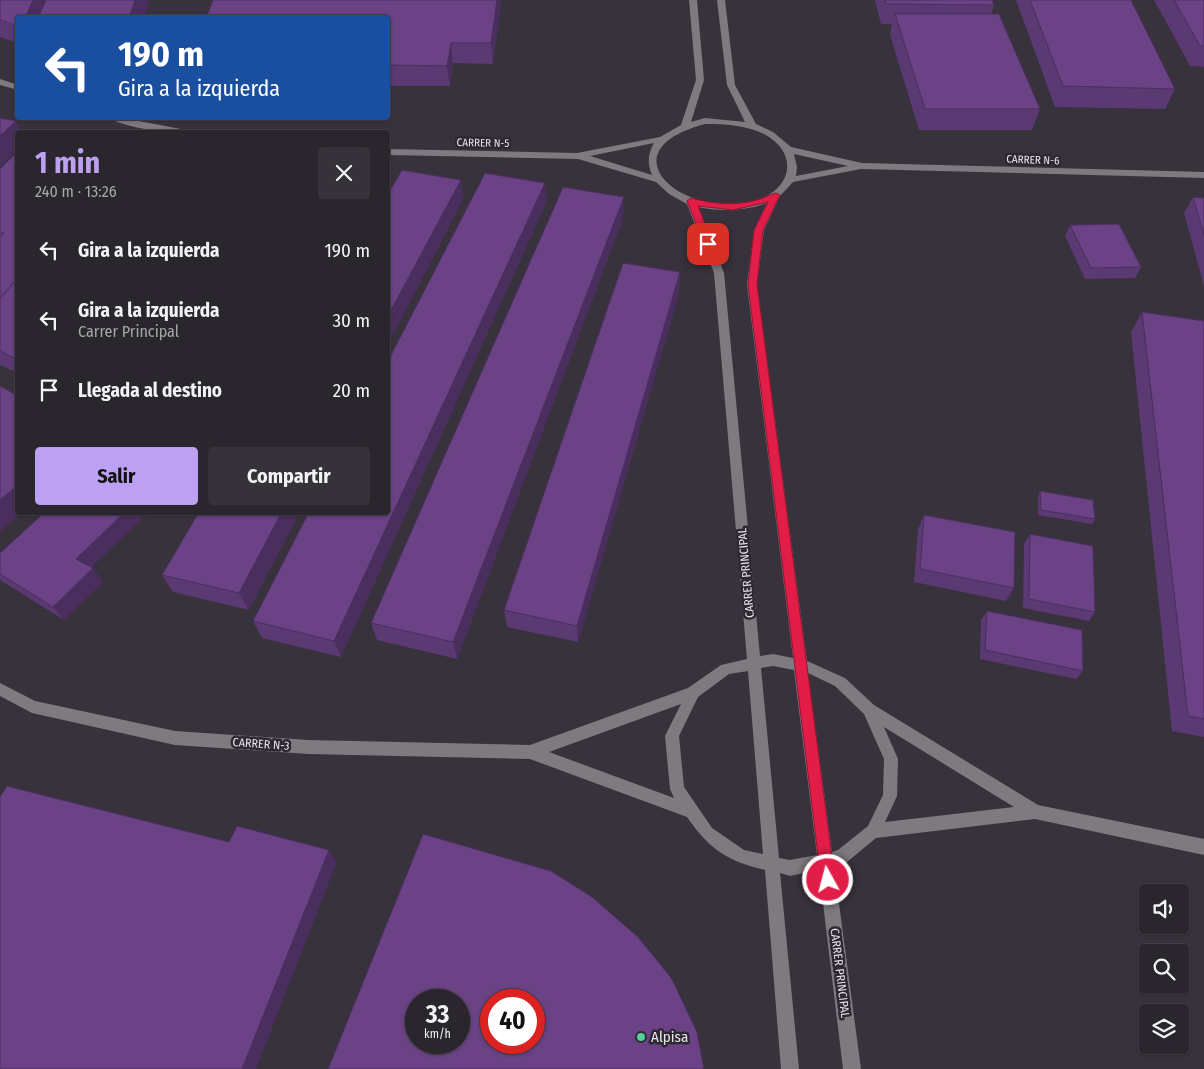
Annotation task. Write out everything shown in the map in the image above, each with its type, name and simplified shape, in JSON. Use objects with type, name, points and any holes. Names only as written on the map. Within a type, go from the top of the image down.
[{"type":"street","points":[[685,126],[700,80],[693,0]]},
{"type":"street","points":[[721,0],[731,85],[752,126]]},
{"type":"street","points":[[0,82],[15,87]]},
{"type":"street","points":[[122,120],[170,130]]},
{"type":"street","points":[[577,156],[662,139],[685,126],[705,121],[731,121],[752,126],[778,139],[786,149],[794,167],[790,180],[776,195],[761,202],[733,208],[699,204],[673,193],[658,180],[653,172],[652,153],[662,139]]},
{"type":"street","points":[[786,149],[862,166]]},
{"type":"street","name":"CARRER N-5","points":[[390,152],[577,156]]},
{"type":"street","points":[[577,156],[658,180]]},
{"type":"street","points":[[790,180],[862,166]]},
{"type":"street","name":"CARRER N-6","points":[[862,166],[1204,176]]},
{"type":"street","name":"CARRER PRINCIPAL","points":[[776,195],[759,230],[752,284],[852,1069]]},
{"type":"street","name":"CARRER PRINCIPAL","points":[[691,201],[719,273],[790,1069]]},
{"type":"street","points":[[530,752],[693,693],[726,669],[773,660],[812,668],[840,682],[869,710],[1035,812]]},
{"type":"street","name":"CARRER N-3","points":[[0,689],[32,706],[175,738],[308,747],[530,752]]},
{"type":"street","points":[[693,693],[672,736],[677,789],[707,833],[741,857],[790,868],[842,857],[873,830],[890,796],[891,759],[869,710]]},
{"type":"street","points":[[530,752],[691,811]]},
{"type":"street","points":[[873,830],[1035,812],[1204,848]]},
{"type":"building","points":[[0,0],[33,0],[26,15],[15,15],[15,25],[0,20]]},
{"type":"building","points":[[46,0],[135,0],[130,15],[39,15]]},
{"type":"building","points":[[213,0],[497,0],[491,43],[451,43],[447,66],[390,65],[390,15],[207,15]]},
{"type":"building","points":[[885,0],[992,0],[994,5],[886,4]]},
{"type":"building","points":[[1030,0],[1131,0],[1175,89],[1063,86]]},
{"type":"building","points":[[1174,0],[1204,0],[1204,46],[1200,46]]},
{"type":"building","points":[[895,14],[999,14],[1040,109],[925,109]]},
{"type":"building","points":[[0,118],[16,121],[0,136]]},
{"type":"building","points":[[15,154],[15,281],[0,298],[0,238],[4,233],[0,232],[0,169]]},
{"type":"building","points":[[402,170],[461,180],[390,312],[390,191]]},
{"type":"building","points":[[485,173],[545,183],[334,641],[253,621],[307,515],[390,515],[390,357]]},
{"type":"building","points":[[563,187],[624,197],[453,642],[371,623]]},
{"type":"building","points":[[1193,197],[1204,198],[1204,235]]},
{"type":"building","points":[[1119,224],[1141,267],[1091,268],[1070,225]]},
{"type":"building","points":[[623,263],[680,272],[577,626],[504,610]]},
{"type":"building","points":[[15,281],[15,358],[0,351],[0,298]]},
{"type":"building","points":[[1142,312],[1204,321],[1204,719],[1188,716]]},
{"type":"building","points":[[0,386],[15,394],[15,488],[0,500]]},
{"type":"building","points":[[1040,491],[1093,500],[1095,519],[1041,510]]},
{"type":"building","points":[[42,515],[122,515],[76,559],[93,568],[53,607],[0,574],[0,553]]},
{"type":"building","points":[[197,515],[280,515],[239,593],[162,575]]},
{"type":"building","points":[[924,515],[1015,532],[1014,588],[920,569]]},
{"type":"building","points":[[1030,534],[1093,546],[1095,612],[1029,599]]},
{"type":"building","points":[[987,611],[1082,630],[1083,671],[985,650]]},
{"type":"building","points":[[7,786],[229,842],[237,826],[329,850],[242,1069],[0,1069],[0,797]]},
{"type":"building","points":[[423,834],[551,871],[592,897],[638,937],[672,979],[697,1032],[704,1069],[328,1069]]},
{"type":"place","name":"Alpisa","points":[[641,1037]]},
{"type":"route","points":[[708,244],[691,201],[699,204],[733,208],[761,202],[776,195],[759,230],[752,284],[828,880]]}]
